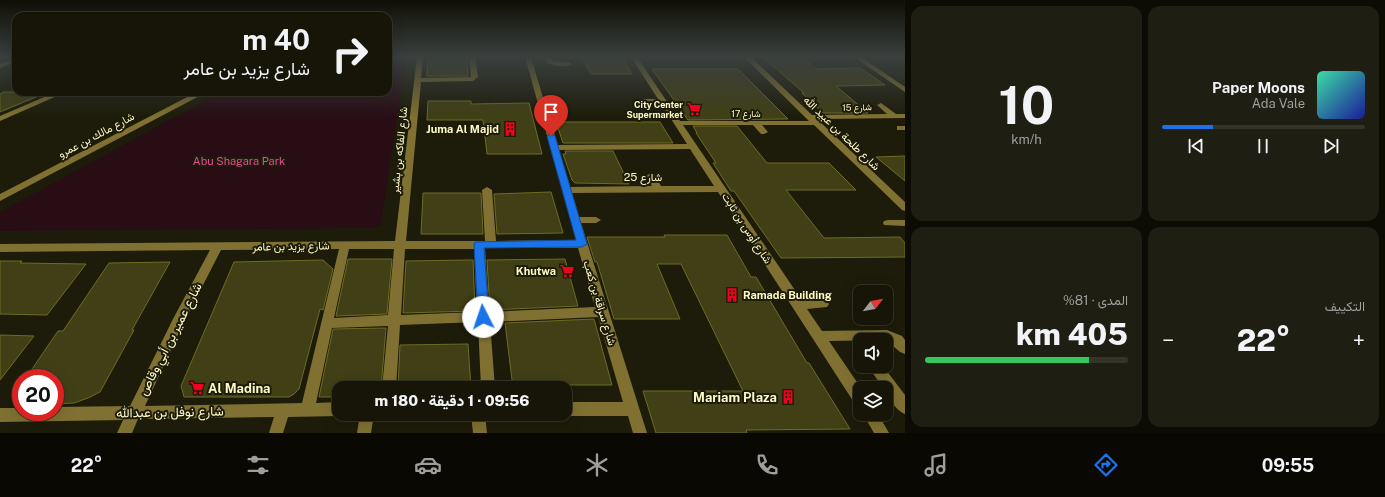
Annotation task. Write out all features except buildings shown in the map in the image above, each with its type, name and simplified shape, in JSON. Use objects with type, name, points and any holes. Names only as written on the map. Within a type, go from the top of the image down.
[{"type":"street","points":[[418,80],[473,79],[475,77]]},
{"type":"street","name":"شارع سراقة بن كعب","points":[[534,77],[582,244],[640,433]]},
{"type":"street","name":"شارع أوس بن ثابت","points":[[647,77],[853,388]]},
{"type":"street","name":"شارع طلحة بن عبيد الله","points":[[768,77],[905,208]]},
{"type":"street","points":[[886,77],[905,90]]},
{"type":"street","name":"شارع الفاكه بن بشير","points":[[390,381],[400,245],[418,80]]},
{"type":"street","points":[[0,118],[52,96]]},
{"type":"street","name":"شارع مالك بن عمرو","points":[[0,198],[195,96]]},
{"type":"street","points":[[641,101],[663,101]]},
{"type":"street","points":[[881,105],[894,116]]},
{"type":"street","points":[[543,110],[559,110]]},
{"type":"street","name":"شارع 15","points":[[813,120],[905,116]]},
{"type":"street","name":"شارع 17","points":[[678,123],[755,123],[813,120]]},
{"type":"street","points":[[755,123],[764,132]]},
{"type":"street","points":[[555,148],[693,146]]},
{"type":"street","points":[[652,176],[658,189]]},
{"type":"street","name":"شارع 25","points":[[566,190],[721,189]]},
{"type":"street","points":[[487,190],[483,317],[488,381]]},
{"type":"street","points":[[575,220],[596,220]]},
{"type":"street","points":[[888,223],[905,222]]},
{"type":"street","name":"شارع يزيد بن عامر","points":[[0,248],[582,244]]},
{"type":"street","points":[[307,410],[345,245]]},
{"type":"street","name":"شارع عمير بن أبي وقاص","points":[[124,433],[177,324],[218,246]]},
{"type":"street","points":[[798,304],[823,304]]},
{"type":"street","points":[[327,323],[603,312]]},
{"type":"street","points":[[818,336],[853,340]]},
{"type":"street","points":[[893,338],[905,348]]},
{"type":"street","points":[[880,373],[905,407]]},
{"type":"street","name":"شارع نوفل بن عبدالله","points":[[0,415],[133,414],[332,409]]},
{"type":"street","points":[[572,409],[633,409]]},
{"type":"street","points":[[276,433],[283,410]]},
{"type":"street","points":[[364,433],[366,421]]},
{"type":"street","points":[[479,421],[480,433]]},
{"type":"street","points":[[874,421],[882,433]]},
{"type":"green space","name":"Abu Shagara Park","points":[[392,77],[403,77],[381,224],[374,228],[0,231],[0,212],[214,96],[392,96]]},
{"type":"place","name":"City Center Supermarket","points":[[694,109]]},
{"type":"place","name":"Juma Al Majid","points":[[510,129]]},
{"type":"place","name":"Khutwa","points":[[567,271]]},
{"type":"place","name":"Ramada Building","points":[[732,295]]},
{"type":"place","name":"Al Madina","points":[[197,388]]},
{"type":"place","name":"Mariam Plaza","points":[[788,397]]},
{"type":"route","points":[[483,317],[479,244],[582,244],[551,136]]}]
